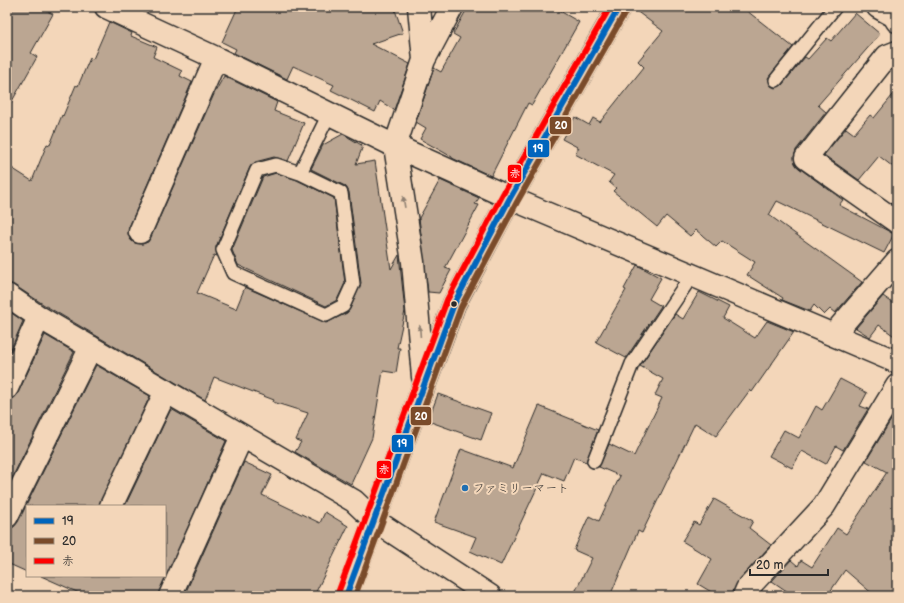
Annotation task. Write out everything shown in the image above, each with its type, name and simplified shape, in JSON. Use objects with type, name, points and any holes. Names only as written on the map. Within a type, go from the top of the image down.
[{"type":"street","points":[[106,7],[216,58],[395,146],[510,198],[897,362]]},
{"type":"street","points":[[419,7],[424,60]]},
{"type":"street","points":[[423,384],[413,262],[395,146],[424,60],[452,7]]},
{"type":"street","points":[[346,596],[423,384],[454,304],[510,198],[619,7]]},
{"type":"street","points":[[878,7],[894,16],[897,21]]},
{"type":"street","points":[[897,52],[888,56],[806,158],[897,222]]},
{"type":"street","points":[[140,232],[216,58]]},
{"type":"street","points":[[833,335],[897,260]]},
{"type":"street","points":[[7,294],[39,317],[354,501],[374,520],[490,596]]},
{"type":"street","points":[[7,388],[39,317]]},
{"type":"street","points":[[7,516],[91,347]]},
{"type":"street","points":[[744,596],[747,589],[824,506],[897,386]]},
{"type":"street","points":[[111,505],[166,391]]},
{"type":"street","points":[[170,596],[242,436]]},
{"type":"lane","points":[[776,80],[835,7]]},
{"type":"lane","points":[[300,173],[329,114]]},
{"type":"lane","points":[[276,165],[300,173],[341,193],[353,284],[343,306],[326,315],[233,274],[223,250],[256,170],[276,165]]},
{"type":"lane","points":[[594,461],[632,364],[692,276]]},
{"type":"building","points":[[7,7],[39,7],[53,14],[31,53],[37,57],[7,110]]},
{"type":"building","points":[[238,7],[394,7],[403,33],[371,44],[410,64],[394,110],[380,101],[375,112],[331,90],[334,85],[293,66],[287,79],[234,53],[236,49],[222,42]]},
{"type":"building","points":[[468,7],[553,7],[579,22],[532,105],[528,103],[491,176],[452,158],[420,139],[426,128],[416,122],[434,68],[441,72],[460,38],[453,34]]},
{"type":"building","points":[[631,7],[742,7],[793,47],[768,78],[771,86],[775,88],[782,85],[805,57],[808,59],[827,38],[831,41],[855,13],[880,34],[818,105],[826,112],[796,150],[794,157],[795,163],[799,168],[843,200],[839,205],[894,234],[884,253],[777,201],[769,215],[862,282],[835,313],[830,309],[824,315],[814,305],[810,311],[782,300],[783,298],[747,275],[755,262],[722,241],[716,247],[696,230],[690,236],[666,216],[657,227],[613,191],[616,188],[609,182],[614,175],[575,154],[579,148],[562,139],[575,117],[589,125],[593,118],[600,122],[644,67],[638,61],[663,31]]},
{"type":"building","points":[[109,22],[132,33],[131,36],[157,47],[153,57],[182,71],[180,76],[192,82],[129,227],[128,234],[130,239],[135,243],[142,244],[148,242],[151,237],[215,92],[224,76],[277,102],[274,111],[304,123],[288,161],[274,157],[255,162],[250,167],[216,247],[217,256],[214,255],[197,293],[236,309],[245,287],[326,323],[347,313],[361,283],[349,192],[345,186],[311,169],[323,145],[343,134],[363,146],[356,164],[375,161],[391,269],[399,255],[405,311],[397,348],[400,348],[396,373],[383,371],[372,438],[351,484],[295,452],[301,442],[296,440],[308,413],[273,402],[274,400],[214,377],[205,400],[46,306],[14,285],[7,283],[7,165],[32,181],[47,144],[50,145],[76,85],[78,86],[90,58],[93,59]]},
{"type":"building","points":[[897,90],[897,170],[879,156],[859,180],[824,155],[846,128],[854,134],[870,115],[874,118]]},
{"type":"building","points":[[276,173],[297,180],[334,198],[345,283],[337,300],[326,306],[238,265],[232,250],[263,177]]},
{"type":"building","points":[[440,180],[479,198],[475,204],[479,205],[445,268],[451,270],[439,293],[428,292],[419,218]]},
{"type":"building","points":[[637,265],[661,278],[649,299],[661,306],[626,358],[596,342],[626,290],[624,289]]},
{"type":"building","points":[[699,292],[729,307],[723,318],[755,338],[767,321],[794,332],[752,392],[750,390],[716,436],[695,423],[642,533],[638,531],[610,596],[573,596],[592,558],[574,550],[589,516],[599,521],[620,476],[599,467],[609,444],[634,456],[662,398],[655,395],[663,379],[640,366],[675,314],[683,319]]},
{"type":"building","points":[[883,296],[897,306],[897,338],[879,325],[870,337],[856,328]]},
{"type":"building","points":[[7,310],[23,321],[7,358]]},
{"type":"building","points":[[45,335],[74,352],[7,488],[7,400],[14,398],[18,393]]},
{"type":"building","points":[[96,365],[150,396],[99,505],[26,505]]},
{"type":"building","points":[[840,379],[867,393],[860,406],[868,409],[843,450],[836,446],[826,464],[802,451],[792,468],[769,456],[784,430],[799,438],[816,406],[822,410]]},
{"type":"building","points":[[438,394],[491,413],[481,440],[428,421]]},
{"type":"building","points":[[539,406],[598,430],[586,462],[574,457],[564,481],[544,473],[501,565],[470,551],[476,537],[434,522],[461,449],[513,468]]},
{"type":"building","points":[[171,409],[226,441],[158,596],[86,596],[43,577],[166,577],[166,505],[125,505]]},
{"type":"building","points":[[891,420],[897,422],[897,596],[875,596],[845,570],[827,596],[794,596],[772,581],[791,560],[798,566],[801,560],[812,567],[837,528],[846,534],[887,472],[866,461]]},
{"type":"building","points":[[244,462],[272,475],[262,495],[320,523],[325,512],[348,526],[314,596],[184,596]]},
{"type":"building","points":[[714,499],[753,521],[749,528],[771,545],[738,581],[732,596],[718,596],[698,584],[712,559],[682,541],[694,522],[699,525]]},
{"type":"building","points":[[26,506],[26,572],[7,563],[7,528],[14,527]]},
{"type":"transit line","name":"赤","points":[[338,593],[447,300],[503,194],[610,7]]},
{"type":"transit line","name":"19","points":[[346,596],[454,304],[510,198],[619,7]]},
{"type":"transit line","name":"20","points":[[355,596],[461,307],[517,202],[626,11]]},
{"type":"place","name":"ファミリーマート","points":[[465,488]]}]
